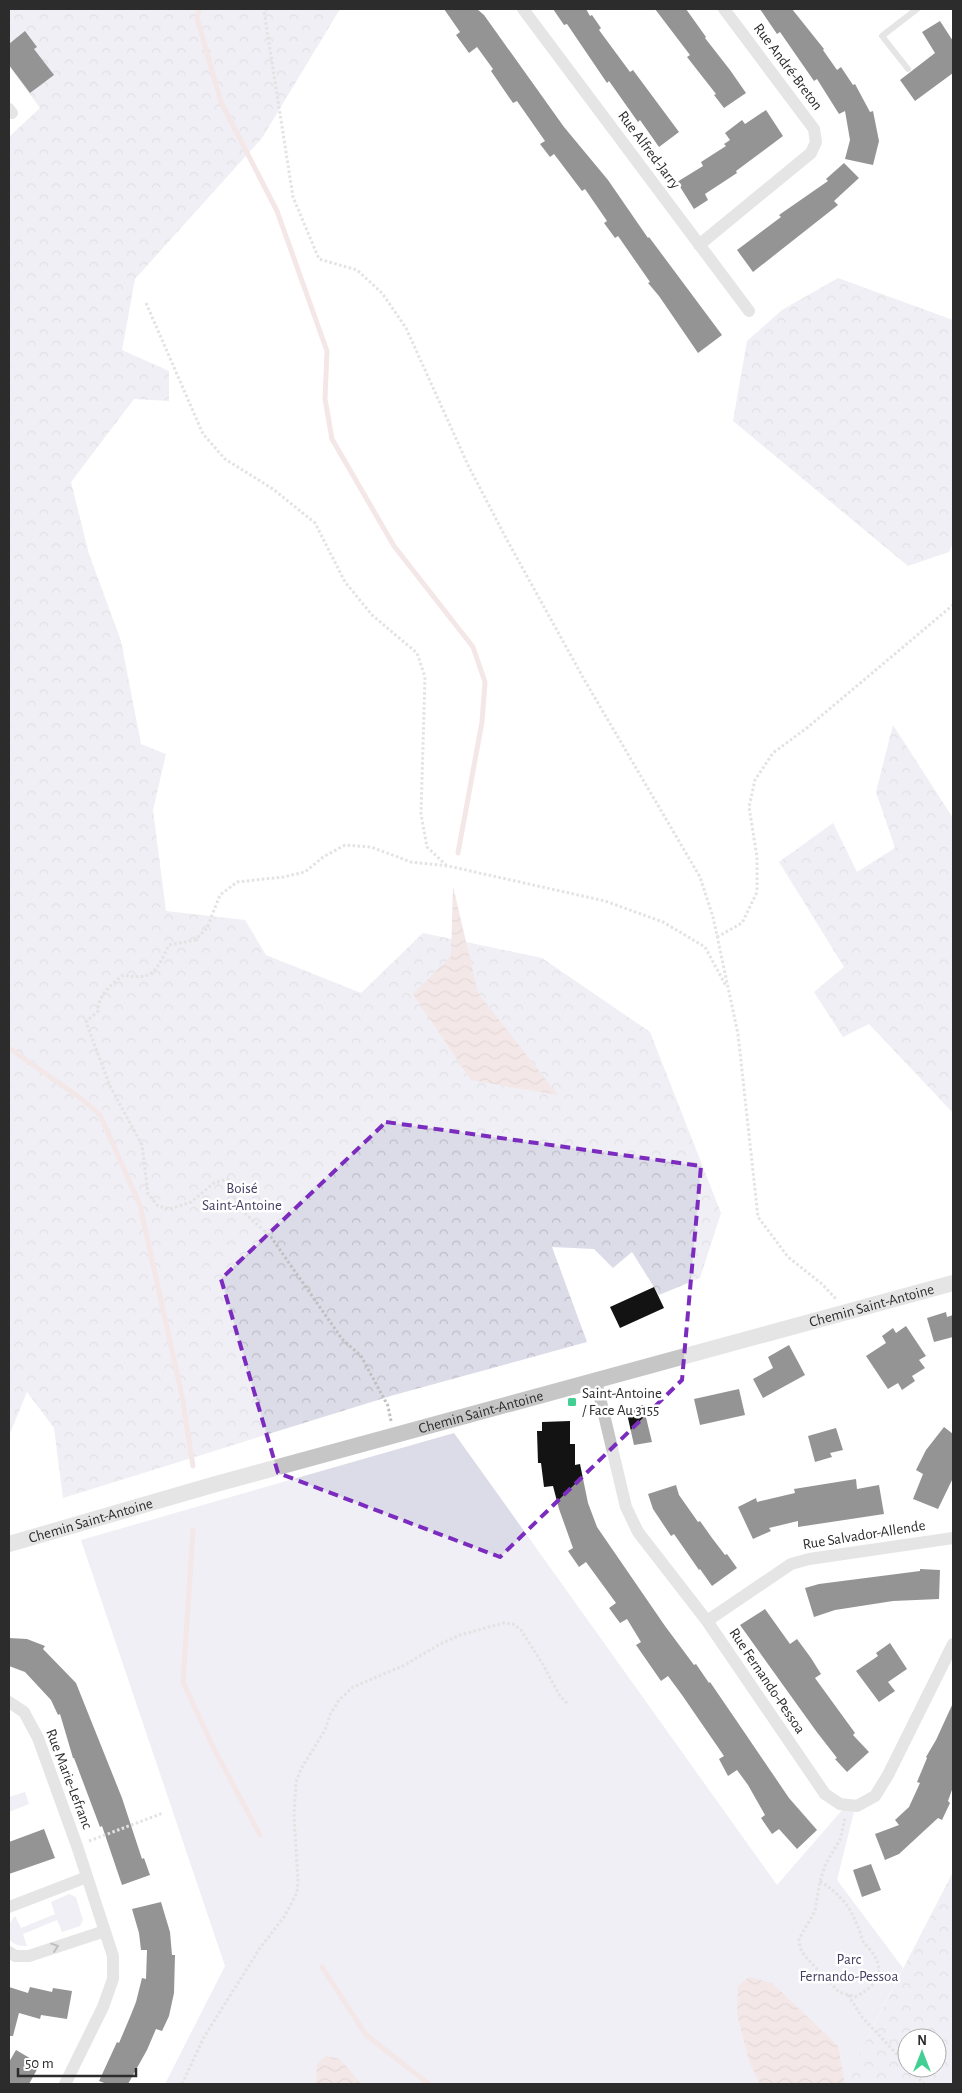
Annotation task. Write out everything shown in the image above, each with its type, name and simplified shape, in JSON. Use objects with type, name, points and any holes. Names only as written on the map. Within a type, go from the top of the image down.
[{"type":"street","name":"Rue Alfred-Jarry","points":[[523,9],[749,311]]},
{"type":"street","name":"Rue André-Breton","points":[[699,245],[811,153],[816,142],[814,129],[724,9]]},
{"type":"street","name":"Chemin Saint-Antoine","points":[[9,1544],[216,1484],[953,1283]]},
{"type":"street","name":"Rue Fernando-Pessoa","points":[[596,1381],[626,1506],[638,1532],[707,1622],[825,1794],[840,1804],[848,1805]]},
{"type":"street","name":"Rue Salvador-Allende","points":[[707,1622],[791,1564],[809,1558],[953,1538]]},
{"type":"street","points":[[848,1805],[857,1806],[875,1796],[888,1775],[953,1644]]},
{"type":"street","name":"Rue Marie-Lefranc","points":[[9,1702],[24,1712],[38,1738],[77,1846],[113,1956],[112,1979],[103,2007],[65,2084]]},
{"type":"street","points":[[9,1907],[87,1877]]},
{"type":"street","points":[[9,1952],[15,1956],[29,1956],[105,1930]]},
{"type":"lane","points":[[908,69],[882,36],[917,9]]},
{"type":"path","points":[[267,9],[264,11],[265,20],[293,197],[319,259],[357,270],[382,293],[406,328],[468,465],[507,540],[700,878],[713,917],[738,1034],[758,1217],[788,1257],[822,1284],[847,1312]]},
{"type":"path","points":[[146,303],[203,434],[225,459],[273,489],[315,523],[345,582],[372,615],[417,653],[425,677],[421,814],[427,847],[448,866]]},
{"type":"path","points":[[717,936],[742,923],[757,892],[757,857],[749,808],[755,780],[772,753],[808,727],[953,605]]},
{"type":"path","points":[[394,1436],[388,1406],[361,1356],[342,1339],[271,1238],[238,1207],[228,1180],[214,1183],[192,1202],[170,1209],[158,1206],[148,1194],[142,1145],[110,1086],[86,1022],[98,1012],[98,1003],[109,986],[123,975],[140,978],[156,971],[169,945],[195,940],[207,928],[220,895],[237,882],[283,878],[305,872],[324,857],[345,845],[371,847],[411,862],[448,866],[605,901],[663,922],[705,947],[729,991]]},
{"type":"path","points":[[182,2084],[204,2037],[260,1948],[284,1917],[297,1894],[294,1816],[296,1782],[301,1769],[325,1730],[330,1715],[339,1700],[353,1687],[405,1665],[440,1644],[504,1622],[513,1624],[521,1630],[560,1696],[568,1704]]},
{"type":"path","points":[[820,1881],[838,1894],[847,1904],[864,1943],[878,1962],[879,1973],[876,1981],[869,1990],[855,1997],[839,1992],[832,1985],[804,1955],[799,1939],[814,1912],[820,1881],[826,1863],[840,1840],[848,1805]]},
{"type":"path","points":[[77,1846],[163,1813]]},
{"type":"path","points":[[848,1995],[862,2017],[897,2055]]},
{"type":"highlighted area","points":[[386,1122],[701,1166],[682,1380],[500,1557],[278,1473],[221,1279]]},
{"type":"green space","name":"Boisé Saint-Antoine","points":[[9,9],[340,9],[262,138],[135,279],[122,350],[169,371],[169,401],[134,399],[71,482],[89,554],[121,641],[141,744],[166,754],[153,810],[166,911],[245,920],[266,955],[361,993],[423,933],[542,958],[650,1032],[721,1213],[700,1278],[659,1295],[632,1252],[613,1268],[594,1249],[552,1247],[587,1342],[394,1395],[63,1498],[54,1428],[27,1392],[9,1436],[9,137],[40,108],[9,66]]},
{"type":"green space","points":[[838,278],[953,320],[953,543],[949,552],[908,566],[733,421],[747,341],[782,310]]},
{"type":"green space","points":[[893,725],[953,818],[953,1113],[869,1024],[843,1037],[814,992],[844,967],[779,862],[833,823],[857,872],[895,848],[876,792]]},
{"type":"green space","name":"Parc Fernando-Pessoa","points":[[454,1433],[777,1885],[843,1809],[854,1812],[837,1880],[903,1968],[857,2058],[878,2084],[165,2084],[225,1966],[81,1540]]},
{"type":"green space","points":[[25,1792],[29,1804],[9,1812],[9,1797]]},
{"type":"green space","points":[[953,1872],[953,2084],[845,2084],[843,2071],[857,2058]]},
{"type":"green space","points":[[69,1894],[76,1897],[83,1920],[80,1926],[62,1932],[57,1920],[23,1934],[27,1946],[20,1946],[11,1941],[8,1937],[8,1927],[15,1916],[21,1928],[55,1914],[51,1902]]},
{"type":"water","points":[[453,886],[478,993],[558,1095],[471,1080],[413,994],[451,956]]},
{"type":"water","points":[[749,1977],[772,1983],[838,2046],[845,2084],[760,2084],[749,2061],[737,2014],[738,1986]]},
{"type":"water","points":[[326,2056],[340,2059],[361,2084],[316,2084],[317,2064]]},
{"type":"building","points":[[444,9],[477,9],[484,15],[564,127],[608,180],[648,238],[722,335],[698,353],[648,283],[650,282],[618,236],[615,238],[604,223],[607,221],[585,189],[582,191],[554,154],[550,157],[540,144],[545,141],[517,101],[513,103],[491,71],[493,69],[477,47],[469,53],[456,35],[460,32]]},
{"type":"building","points":[[553,9],[586,9],[630,72],[633,70],[679,132],[659,147],[640,120],[638,122],[609,81],[607,83],[567,24],[564,25]]},
{"type":"building","points":[[655,9],[686,9],[746,93],[724,108],[714,95],[716,94],[687,57],[690,55]]},
{"type":"building","points":[[760,9],[792,9],[824,49],[837,70],[841,67],[853,85],[855,84],[870,112],[873,111],[879,141],[873,165],[845,159],[850,140],[845,111],[839,114],[817,79],[814,81],[780,32],[777,34]]},
{"type":"building","points":[[940,21],[953,41],[953,73],[915,101],[900,80],[935,53],[922,32]]},
{"type":"building","points":[[25,31],[37,47],[34,49],[54,75],[30,93],[9,65],[9,44]]},
{"type":"building","points":[[766,110],[783,136],[736,171],[737,173],[705,194],[708,200],[694,209],[677,182],[703,166],[701,162],[726,146],[724,144],[730,140],[725,133],[742,120],[745,124]]},
{"type":"building","points":[[844,163],[859,178],[834,201],[838,205],[753,272],[737,250],[781,217],[779,215],[828,181],[826,179]]},
{"type":"building","points":[[654,1287],[664,1308],[620,1328],[610,1307]]},
{"type":"building","points":[[946,1312],[947,1317],[953,1315],[953,1337],[934,1342],[927,1318]]},
{"type":"building","points":[[906,1326],[926,1356],[919,1360],[925,1368],[912,1376],[915,1381],[902,1390],[898,1383],[888,1389],[866,1356],[886,1343],[882,1336],[893,1328],[896,1333]]},
{"type":"building","points":[[789,1345],[805,1375],[763,1398],[753,1379],[773,1368],[768,1357]]},
{"type":"building","points":[[739,1389],[745,1415],[700,1425],[694,1399]]},
{"type":"building","points":[[643,1405],[652,1442],[634,1445],[626,1409]]},
{"type":"building","points":[[570,1421],[570,1444],[575,1444],[575,1465],[580,1464],[588,1503],[597,1527],[665,1626],[694,1665],[696,1664],[710,1682],[789,1798],[817,1830],[797,1849],[779,1829],[772,1834],[761,1818],[765,1815],[748,1785],[737,1770],[728,1776],[719,1759],[724,1756],[682,1695],[668,1676],[661,1681],[636,1645],[641,1642],[627,1619],[620,1623],[609,1608],[616,1603],[586,1562],[579,1567],[568,1551],[573,1548],[553,1486],[544,1487],[541,1463],[538,1463],[537,1431],[542,1431],[542,1422]]},
{"type":"building","points":[[944,1427],[953,1434],[953,1478],[938,1509],[913,1499],[923,1474],[916,1470],[926,1450]]},
{"type":"building","points":[[836,1428],[843,1450],[830,1453],[832,1457],[815,1462],[808,1436]]},
{"type":"building","points":[[856,1479],[857,1489],[879,1485],[884,1514],[798,1527],[798,1521],[769,1528],[771,1531],[753,1539],[738,1507],[756,1498],[757,1502],[795,1493],[794,1489]]},
{"type":"building","points":[[676,1485],[679,1495],[698,1522],[700,1521],[737,1568],[712,1586],[674,1534],[671,1536],[653,1509],[648,1494]]},
{"type":"building","points":[[920,1569],[940,1570],[939,1599],[893,1601],[835,1610],[814,1617],[805,1588],[819,1584],[920,1571]]},
{"type":"building","points":[[765,1609],[790,1644],[797,1639],[811,1658],[821,1674],[815,1678],[855,1733],[853,1735],[869,1752],[847,1772],[835,1759],[837,1758],[740,1625]]},
{"type":"building","points":[[9,1638],[27,1639],[45,1646],[43,1649],[76,1683],[122,1798],[142,1859],[144,1858],[150,1875],[122,1885],[102,1826],[100,1827],[73,1758],[60,1714],[58,1715],[51,1700],[25,1672],[9,1666]]},
{"type":"building","points":[[890,1643],[907,1669],[888,1682],[895,1691],[879,1702],[856,1671],[878,1656],[876,1653]]},
{"type":"building","points":[[953,1703],[953,1787],[948,1801],[950,1803],[942,1820],[938,1818],[899,1854],[885,1860],[875,1834],[899,1825],[895,1820],[909,1807],[920,1783],[917,1782],[926,1757]]},
{"type":"building","points":[[44,1829],[55,1858],[9,1874],[9,1842]]},
{"type":"building","points":[[871,1864],[881,1890],[862,1897],[853,1870]]},
{"type":"building","points":[[161,1902],[170,1932],[172,1955],[175,1955],[174,1993],[169,2016],[162,2031],[156,2029],[147,2050],[128,2084],[107,2084],[99,2081],[130,2017],[142,1978],[146,1979],[147,1950],[141,1950],[139,1933],[132,1909]]},
{"type":"building","points":[[9,1987],[28,1993],[30,1987],[52,1992],[53,1988],[72,1991],[67,2019],[41,2015],[40,2019],[19,2013],[13,2036],[9,2036]]},
{"type":"building","points":[[16,2050],[40,2064],[29,2084],[9,2084],[9,2062]]},
{"type":"waterway","points":[[199,9],[197,18],[221,102],[277,211],[327,351],[325,399],[332,439],[394,546],[473,647],[485,682],[482,722],[458,853]]},
{"type":"waterway","points":[[9,1048],[83,1100],[100,1115],[140,1205],[182,1396],[193,1466]]},
{"type":"waterway","points":[[193,1530],[183,1682],[214,1749],[260,1835]]},
{"type":"waterway","points":[[322,1967],[366,2035],[429,2084]]},
{"type":"place","name":"Saint-Antoine / Face Au 3155","points":[[572,1402]]}]
